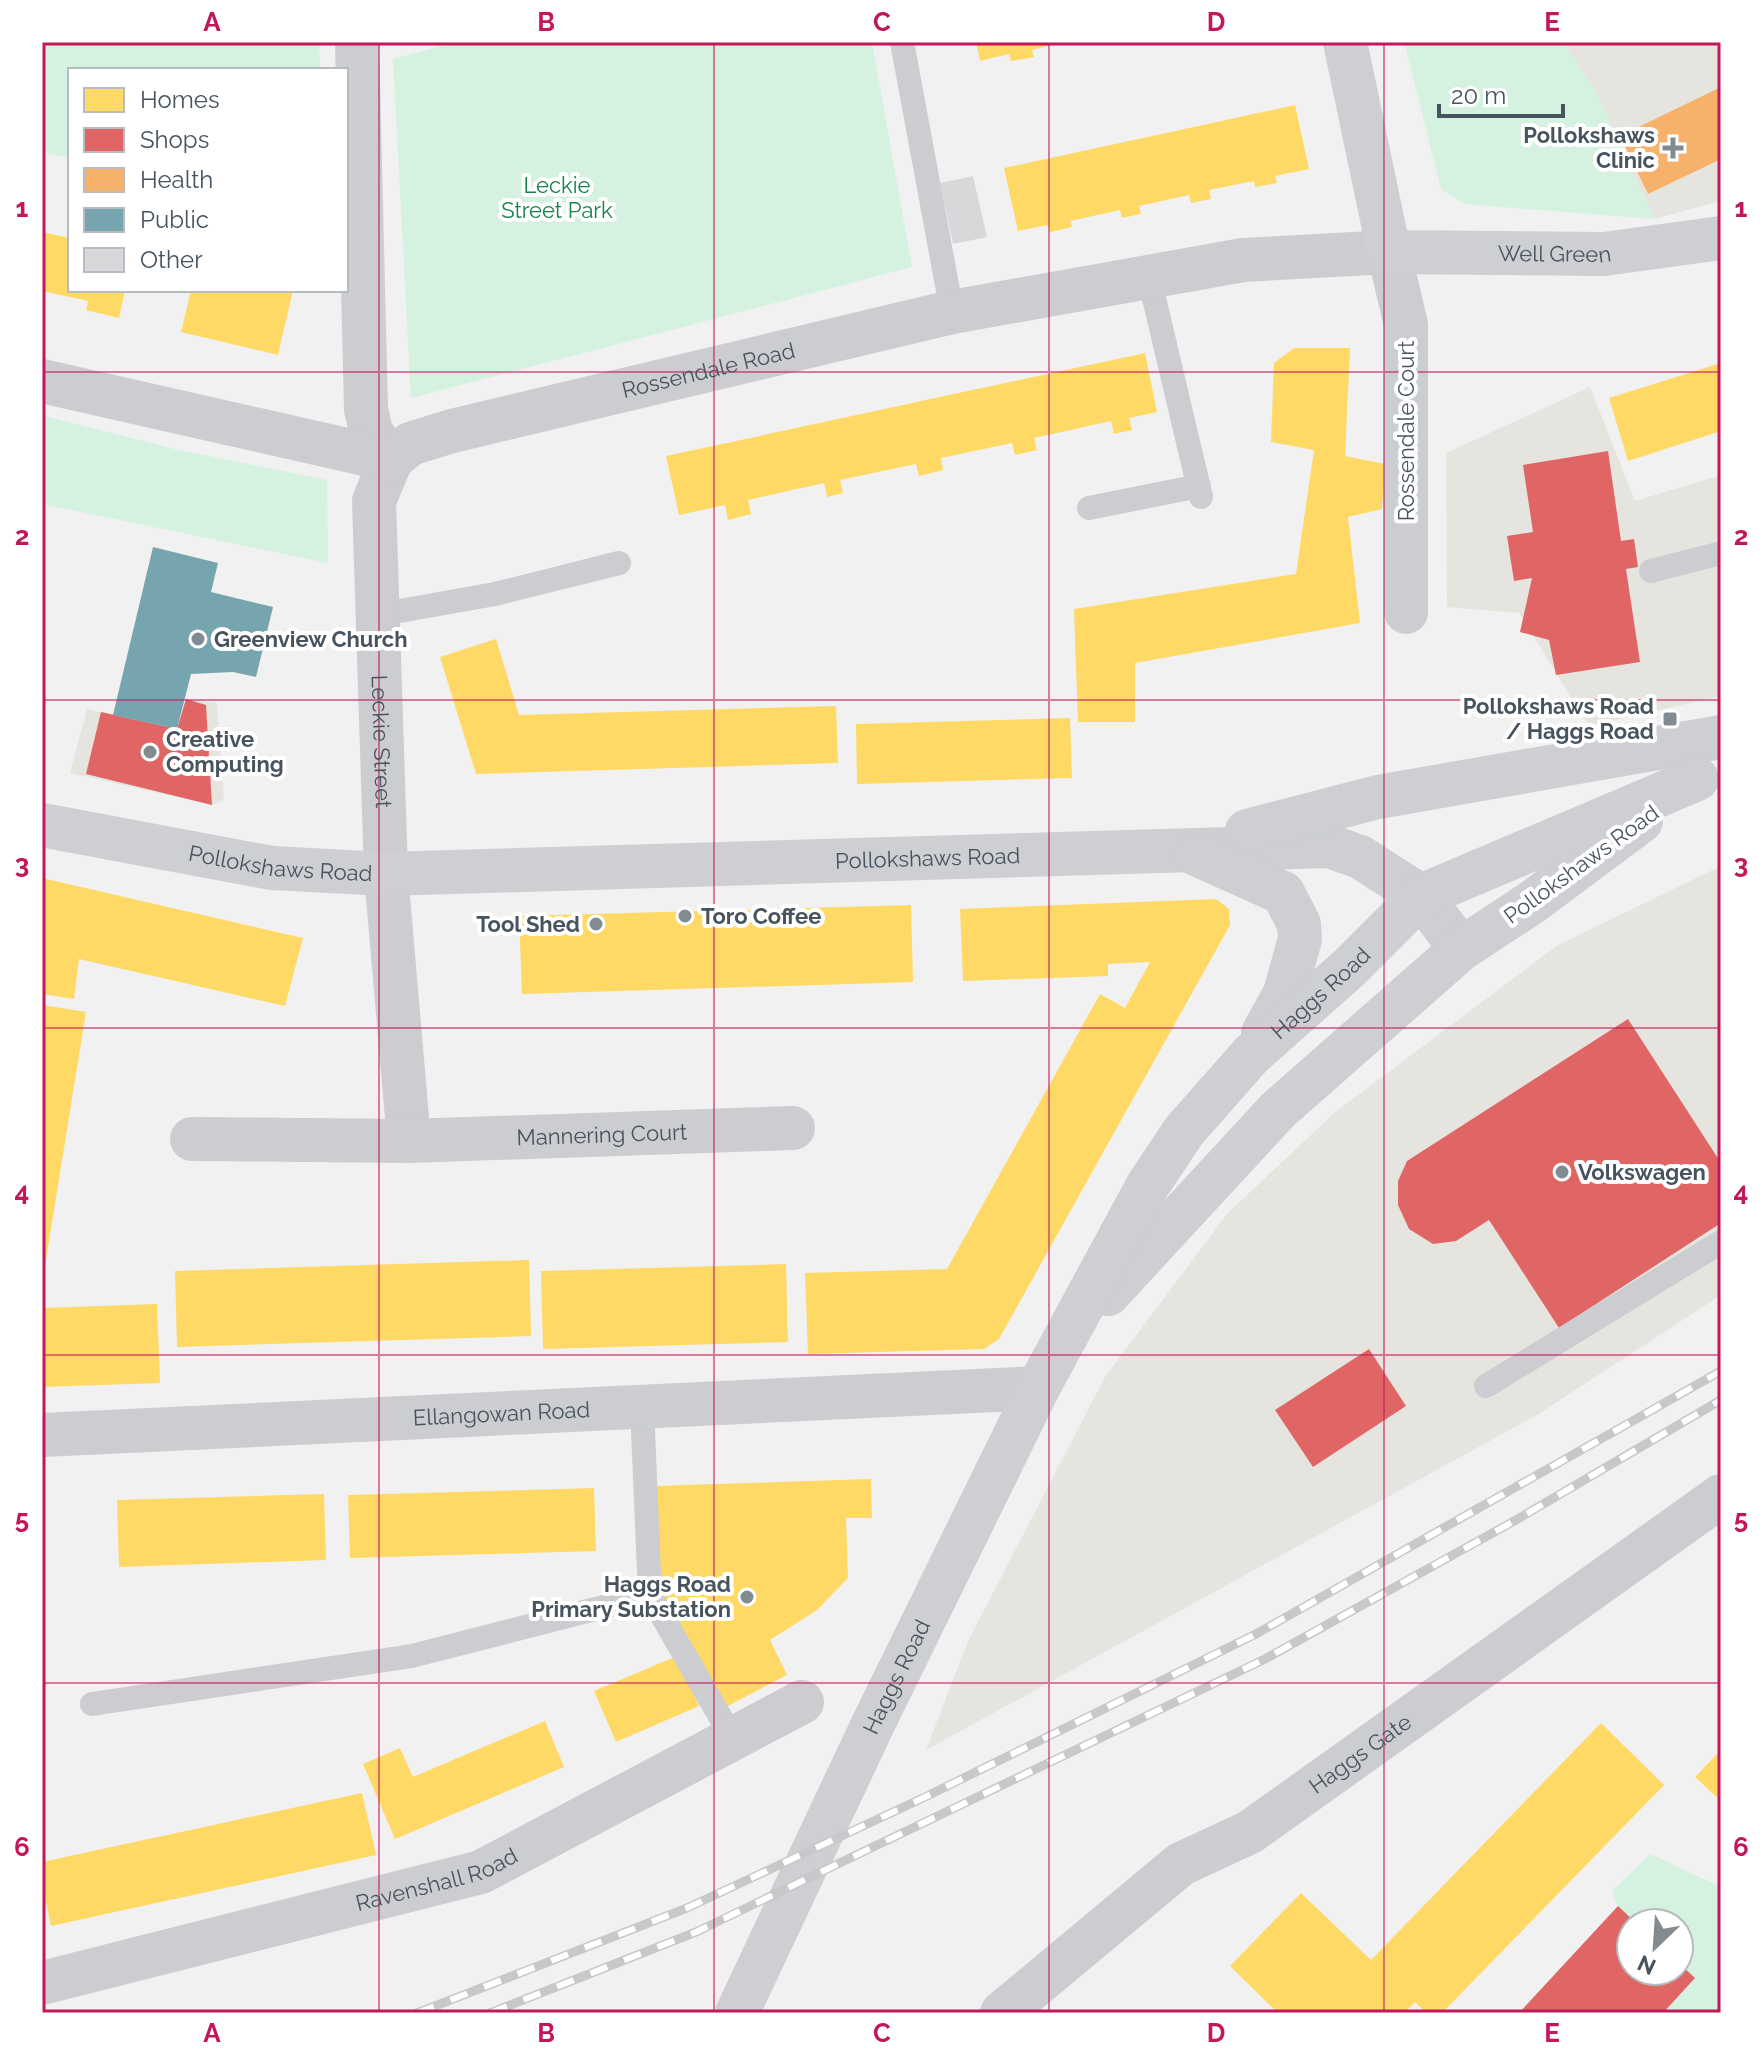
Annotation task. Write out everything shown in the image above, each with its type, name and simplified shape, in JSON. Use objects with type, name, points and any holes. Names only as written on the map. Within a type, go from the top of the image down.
[{"type":"main road","points":[[1345,42],[1389,252]]},
{"type":"main road","name":"Well Green","points":[[1389,252],[1604,254],[1721,238]]},
{"type":"main road","points":[[1183,848],[1378,797],[1721,737]]},
{"type":"main road","name":"Pollokshaws Road","points":[[42,825],[272,868],[386,874],[1329,846],[1360,857],[1421,896],[1461,949],[1531,903],[1709,773]]},
{"type":"main road","name":"Haggs Road","points":[[737,2013],[873,1724],[1038,1388],[1148,1185],[1184,1131],[1251,1055],[1349,968],[1421,896],[1709,773]]},
{"type":"main road","points":[[1183,848],[1283,893],[1299,924],[1300,939],[1285,993],[1251,1055]]},
{"type":"main road","name":"Haggs Road","points":[[1063,1343],[1278,1110],[1461,949]]},
{"type":"street","points":[[357,42],[366,409],[371,432],[391,460]]},
{"type":"street","name":"Rossendale Road","points":[[391,460],[410,444],[452,431],[952,312],[1243,260],[1389,252]]},
{"type":"street","name":"Rossendale Court","points":[[1389,252],[1406,325],[1406,612]]},
{"type":"street","points":[[42,381],[391,460]]},
{"type":"street","name":"Leckie Street","points":[[386,874],[374,501],[391,460]]},
{"type":"street","points":[[386,874],[409,1141]]},
{"type":"street","name":"Mannering Court","points":[[192,1139],[409,1141],[793,1128]]},
{"type":"street","name":"Ellangowan Road","points":[[42,1435],[1038,1388]]},
{"type":"street","name":"Haggs Gate","points":[[1002,2013],[1181,1864],[1250,1832],[1721,1496]]},
{"type":"street","name":"Ravenshall Road","points":[[42,1983],[481,1872],[802,1702]]},
{"type":"lane","points":[[902,42],[952,312]]},
{"type":"lane","points":[[1089,508],[1200,491],[1149,277]]},
{"type":"lane","points":[[1651,571],[1721,553]]},
{"type":"lane","points":[[377,615],[495,594],[619,563]]},
{"type":"lane","points":[[1486,1386],[1721,1242]]},
{"type":"lane","points":[[642,1407],[650,1595],[733,1739]]},
{"type":"lane","points":[[92,1704],[412,1656],[650,1595]]},
{"type":"shaded area","points":[[1563,42],[1721,42],[1721,201],[1654,219],[1596,92]]},
{"type":"shaded area","points":[[1590,387],[1635,501],[1721,475],[1721,696],[1589,726],[1519,613],[1447,607],[1446,453]]},
{"type":"shaded area","name":"Creative Computing","points":[[186,699],[217,703],[224,800],[212,805],[70,773],[87,709],[177,729]]},
{"type":"shaded area","points":[[1721,866],[1721,1295],[1537,1415],[926,1750],[968,1641],[1105,1377],[1227,1214],[1334,1113],[1558,945]]},
{"type":"green space","points":[[42,42],[319,42],[320,68],[68,68],[68,158],[42,152]]},
{"type":"green space","name":"Leckie Street Park","points":[[456,42],[872,42],[912,267],[411,398],[393,59]]},
{"type":"green space","points":[[1404,42],[1563,42],[1596,92],[1654,219],[1464,204],[1441,189]]},
{"type":"green space","points":[[45,416],[174,449],[327,480],[328,563],[42,504]]},
{"type":"green space","points":[[1650,1854],[1721,1887],[1721,2013],[1663,2013],[1687,1987],[1695,1987],[1695,1907],[1619,1907],[1612,1891]]},
{"type":"building: Homes","points":[[976,42],[1060,43],[1032,50],[1034,57],[1011,61],[1009,54],[980,61]]},
{"type":"building: Homes","points":[[1295,105],[1309,169],[1275,176],[1277,183],[1255,187],[1254,181],[1209,190],[1211,199],[1191,203],[1189,195],[1139,206],[1141,214],[1122,218],[1120,210],[1070,221],[1072,227],[1050,232],[1048,225],[1018,231],[1004,168]]},
{"type":"building: Homes","points":[[42,232],[68,238],[68,292],[125,292],[119,318],[86,310],[88,301],[42,291]]},
{"type":"building: Homes","points":[[191,292],[293,292],[278,355],[181,332]]},
{"type":"building: Homes","points":[[1294,348],[1350,348],[1345,456],[1385,464],[1382,509],[1348,517],[1360,623],[1135,663],[1135,722],[1078,722],[1074,609],[1296,574],[1314,450],[1271,442],[1274,363]]},
{"type":"building: Homes","points":[[1145,353],[1157,412],[1129,418],[1132,430],[1114,434],[1111,421],[1034,438],[1037,450],[1015,455],[1012,443],[941,458],[943,470],[919,476],[916,464],[840,480],[843,493],[827,497],[824,483],[748,500],[751,514],[728,520],[725,505],[679,515],[666,456]]},
{"type":"building: Homes","points":[[1721,363],[1721,431],[1628,461],[1609,398]]},
{"type":"building: Homes","points":[[496,639],[519,715],[836,706],[838,763],[476,774],[440,657]]},
{"type":"building: Homes","points":[[1070,718],[1072,778],[857,784],[856,724]]},
{"type":"building: Homes","points":[[42,878],[303,938],[285,1006],[79,959],[74,999],[42,994]]},
{"type":"building: Homes","points":[[1216,899],[1229,909],[1230,925],[999,1339],[984,1349],[808,1354],[805,1273],[947,1269],[1100,994],[1125,1008],[1150,962],[1108,964],[1108,976],[963,981],[960,909]]},
{"type":"building: Homes","points":[[911,905],[913,982],[522,994],[519,916]]},
{"type":"building: Homes","points":[[42,1005],[86,1012],[44,1272],[42,1272]]},
{"type":"building: Homes","points":[[529,1260],[531,1336],[177,1347],[175,1271]]},
{"type":"building: Homes","points":[[786,1264],[788,1342],[543,1349],[541,1271]]},
{"type":"building: Homes","points":[[157,1304],[160,1383],[42,1387],[42,1308]]},
{"type":"building: Homes","name":"Haggs Road Primary Substation","points":[[871,1479],[872,1518],[846,1518],[848,1578],[817,1610],[770,1640],[787,1675],[726,1707],[656,1584],[654,1486]]},
{"type":"building: Homes","points":[[594,1488],[596,1551],[350,1558],[348,1495]]},
{"type":"building: Homes","points":[[324,1494],[326,1560],[119,1567],[117,1500]]},
{"type":"building: Homes","points":[[677,1656],[699,1706],[616,1742],[594,1691]]},
{"type":"building: Homes","points":[[545,1721],[564,1767],[395,1839],[363,1764],[400,1748],[413,1777]]},
{"type":"building: Homes","points":[[1601,1723],[1664,1785],[1442,2013],[1426,2013],[1415,2002],[1404,2013],[1278,2013],[1230,1966],[1301,1893],[1371,1960]]},
{"type":"building: Homes","points":[[1721,1750],[1721,1801],[1695,1777]]},
{"type":"building: Homes","points":[[362,1793],[376,1855],[51,1926],[42,1884],[42,1862]]},
{"type":"building: Shops","points":[[1608,451],[1621,541],[1634,539],[1638,567],[1626,569],[1640,662],[1556,675],[1549,640],[1520,632],[1532,578],[1514,581],[1507,536],[1533,532],[1523,465]]},
{"type":"building: Shops","name":"Creative Computing","points":[[186,699],[206,705],[212,805],[86,774],[101,712],[177,729]]},
{"type":"building: Shops","name":"Volkswagen","points":[[1628,1019],[1721,1163],[1721,1223],[1559,1328],[1489,1220],[1456,1241],[1433,1244],[1409,1229],[1398,1205],[1398,1181],[1407,1161]]},
{"type":"building: Shops","points":[[1369,1349],[1406,1406],[1313,1467],[1275,1410]]},
{"type":"building: Shops","points":[[1615,1909],[1615,1987],[1687,1987],[1663,2013],[1519,2013]]},
{"type":"building: Health","name":"Pollokshaws Clinic","points":[[1721,87],[1721,159],[1648,194],[1620,136]]},
{"type":"building: Public","name":"Greenview Church","points":[[153,547],[218,563],[211,592],[273,607],[256,677],[233,672],[191,674],[177,729],[113,715]]},
{"type":"building: Other","points":[[973,176],[987,237],[953,244],[940,183]]},
{"type":"railway","points":[[417,2013],[687,1908],[923,1798],[1256,1634],[1721,1371]]},
{"type":"railway","points":[[490,2013],[696,1932],[1265,1659],[1516,1520],[1721,1400]]},
{"type":"place","name":"Pollokshaws Clinic","points":[[1673,148]]},
{"type":"place","name":"Greenview Church","points":[[198,639]]},
{"type":"place","name":"Pollokshaws Road / Haggs Road","points":[[1670,719]]},
{"type":"place","name":"Creative Computing","points":[[150,752]]},
{"type":"place","name":"Toro Coffee","points":[[685,916]]},
{"type":"place","name":"Tool Shed","points":[[596,924]]},
{"type":"place","name":"Volkswagen","points":[[1562,1172]]},
{"type":"place","name":"Haggs Road Primary Substation","points":[[747,1597]]}]
